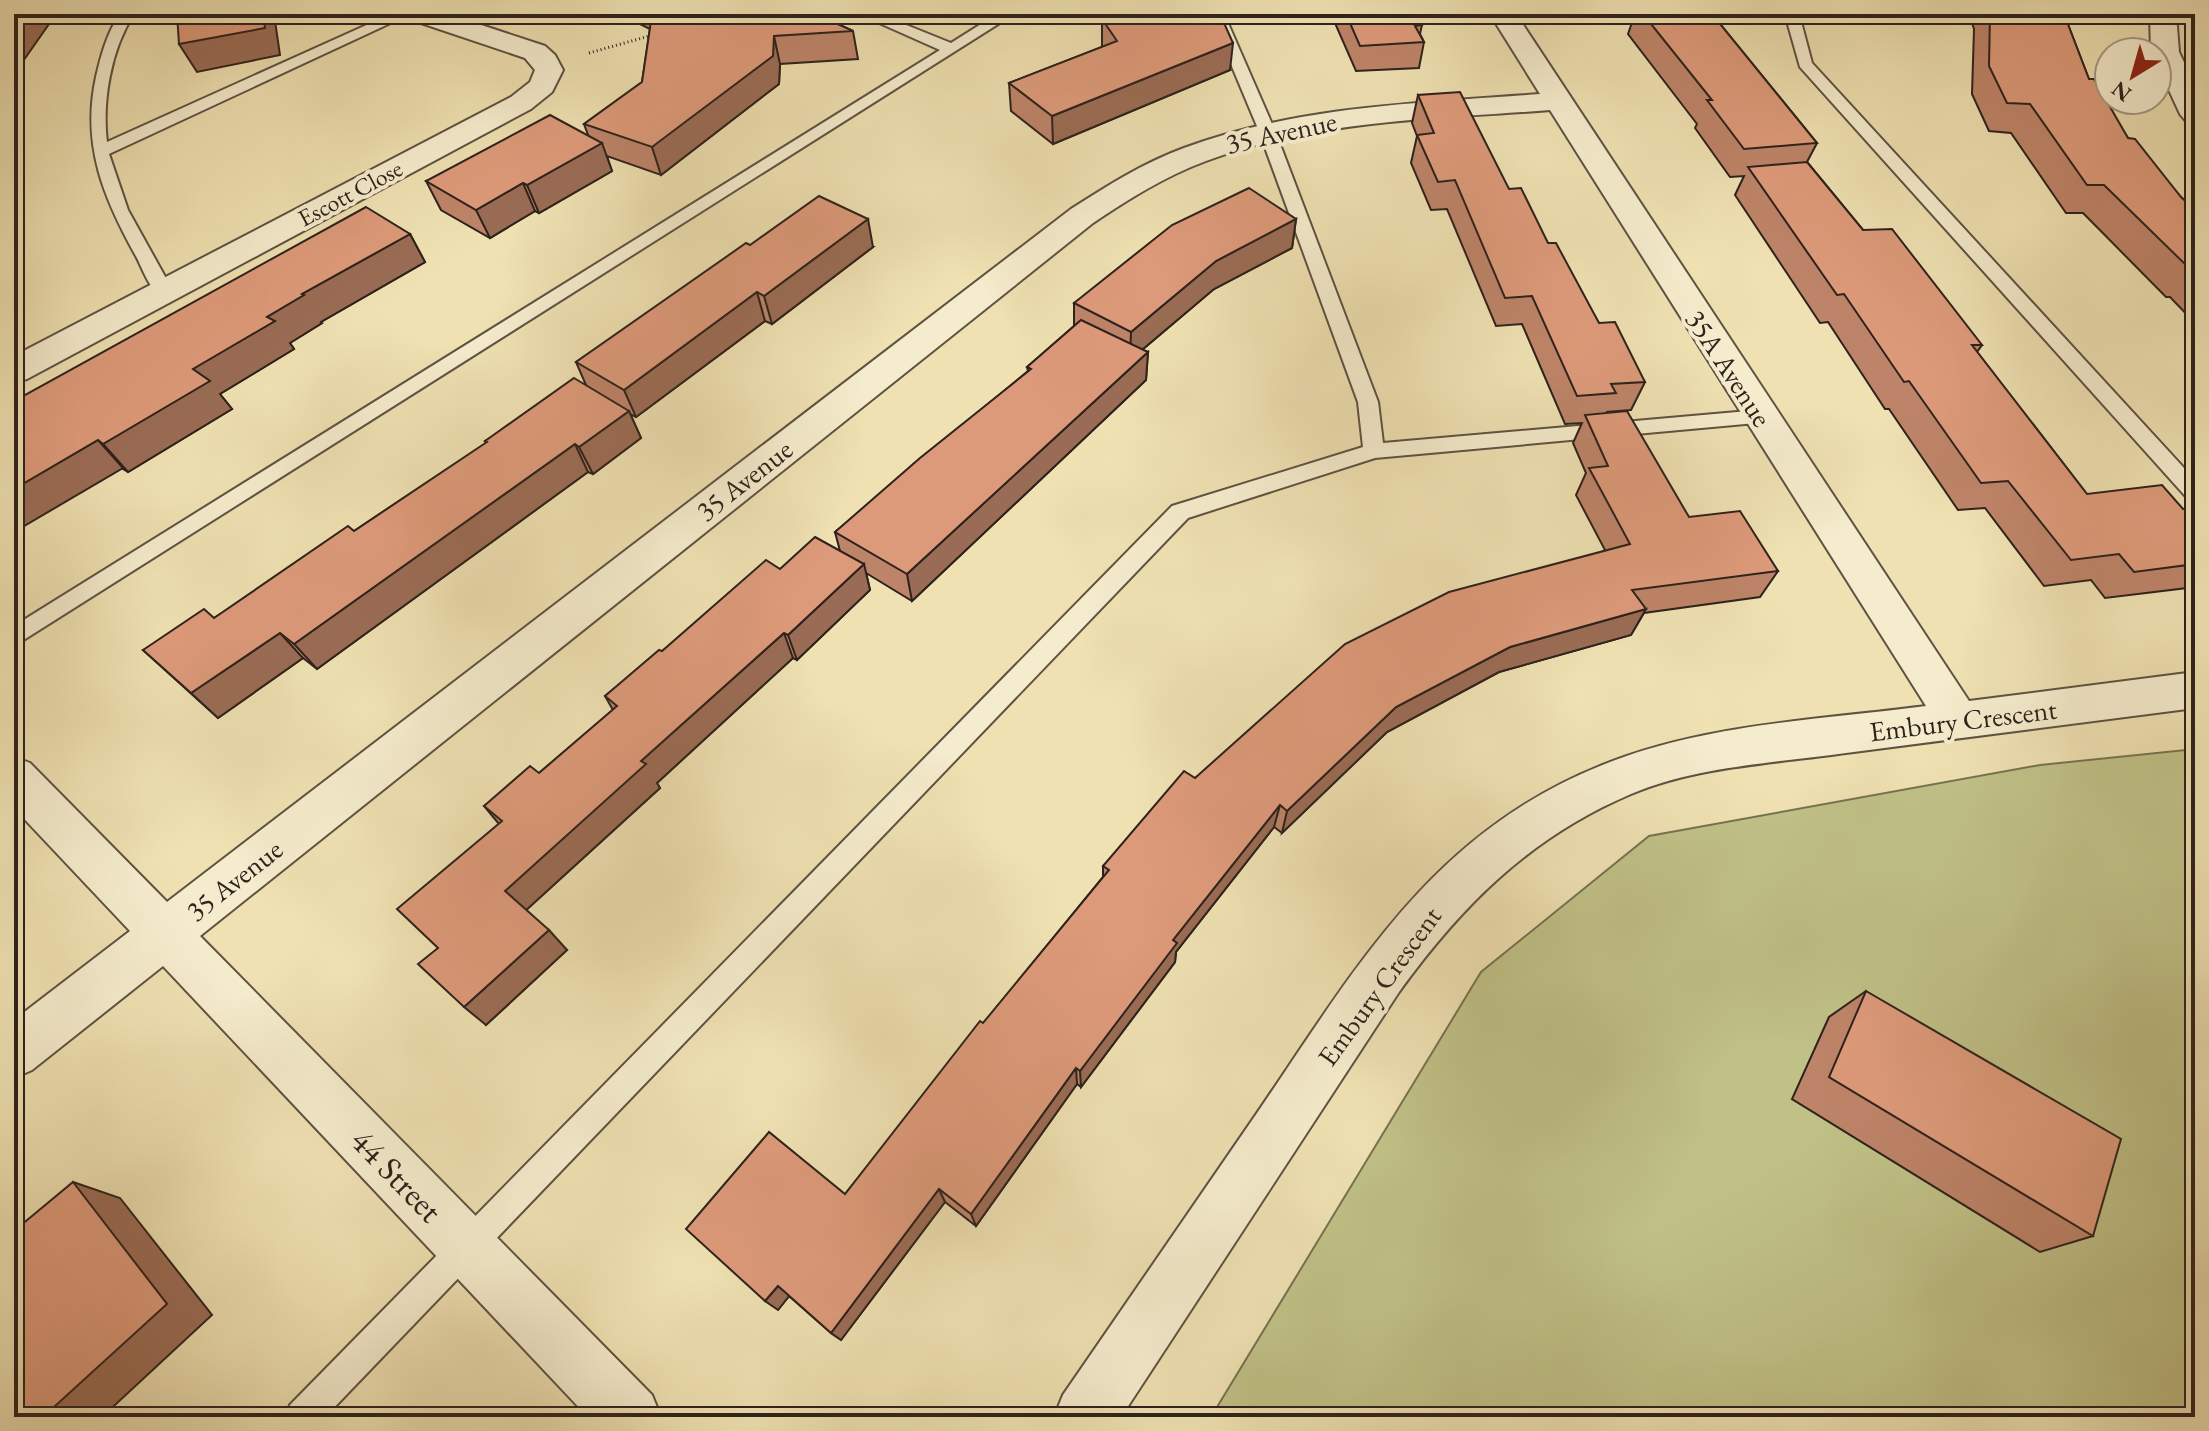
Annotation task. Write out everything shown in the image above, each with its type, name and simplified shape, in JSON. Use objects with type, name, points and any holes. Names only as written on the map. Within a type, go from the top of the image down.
[{"type":"street","points":[[421,14],[520,45],[535,52],[547,65]]},
{"type":"street","name":"35A Avenue","points":[[1503,14],[1958,720]]},
{"type":"street","points":[[2163,14],[2165,52],[2195,114]]},
{"type":"street","name":"Escott Close","points":[[14,371],[521,103],[542,86],[549,70],[547,65]]},
{"type":"street","name":"35 Avenue","points":[[14,1052],[1093,208],[1162,167],[1236,139],[1267,131],[1336,119],[1558,101]]},
{"type":"street","name":"Embury Crescent","points":[[1085,1417],[1381,975],[1422,921],[1487,859],[1567,804],[1614,780],[1743,748],[2195,690]]},
{"type":"street","name":"44 Street","points":[[14,777],[630,1417]]},
{"type":"lane","points":[[127,14],[113,40],[97,98],[103,172],[111,194],[164,291]]},
{"type":"lane","points":[[101,151],[403,14]]},
{"type":"lane","points":[[866,14],[952,49]]},
{"type":"lane","points":[[14,637],[1007,14]]},
{"type":"lane","points":[[1217,14],[1267,131],[1368,402],[1374,451]]},
{"type":"lane","points":[[1792,14],[1805,64],[2195,494]]},
{"type":"lane","points":[[302,1417],[1180,512],[1374,451],[1760,417]]},
{"type":"path","points":[[547,65],[666,31]]},
{"type":"green space","points":[[2195,749],[2195,1417],[1211,1417],[1481,972],[1649,836],[2040,765]]},
{"type":"building","points":[[177,14],[263,14],[265,28],[179,44]]},
{"type":"building","points":[[652,14],[816,14],[853,31],[774,36],[773,56],[652,147],[584,124],[642,82]]},
{"type":"building","points":[[1131,14],[1161,14],[1166,22],[1187,14],[1220,14],[1233,43],[1052,116],[1009,83],[1117,41],[1102,19]]},
{"type":"building","points":[[1346,14],[1416,14],[1422,25],[1415,26],[1424,42],[1360,46]]},
{"type":"building","points":[[1643,14],[1712,14],[1817,143],[1744,149],[1707,100],[1712,100]]},
{"type":"building","points":[[1990,14],[2064,14],[2089,79],[2093,79],[2093,116],[2115,116],[2128,138],[2135,139],[2195,210],[2195,269],[2190,269],[2104,185],[2087,185],[2030,104],[2007,103],[1989,66]]},
{"type":"building","points":[[1460,92],[1509,189],[1521,188],[1548,243],[1556,243],[1599,323],[1615,322],[1645,382],[1611,384],[1616,393],[1577,396],[1532,296],[1505,298],[1455,180],[1438,182],[1417,135],[1434,133],[1418,95]]},
{"type":"building","points":[[550,115],[602,143],[476,210],[426,181]]},
{"type":"building","points":[[1807,162],[1863,230],[1892,229],[1982,345],[1972,345],[2087,494],[2162,485],[2183,509],[2195,508],[2195,564],[2134,572],[2119,554],[2071,560],[2008,481],[1981,483],[1909,381],[1904,382],[1844,294],[1837,295],[1748,167]]},
{"type":"building","points":[[1249,188],[1296,219],[1216,261],[1131,332],[1074,303],[1172,225]]},
{"type":"building","points":[[819,196],[868,219],[764,296],[757,292],[624,390],[576,362],[746,243],[750,245]]},
{"type":"building","points":[[366,207],[410,234],[302,294],[267,317],[275,321],[193,369],[210,381],[103,444],[98,440],[14,489],[14,401]]},
{"type":"building","points":[[1081,320],[1148,352],[907,574],[835,532],[920,458],[1031,369],[1027,367]]},
{"type":"building","points":[[574,378],[629,411],[579,447],[575,444],[294,644],[280,633],[191,693],[143,650],[204,609],[214,618],[348,526],[354,531],[487,442]]},
{"type":"building","points":[[1627,411],[1689,517],[1740,511],[1778,571],[1632,590],[1646,609],[1510,647],[1396,707],[1287,811],[1280,805],[1173,940],[1177,943],[1080,1071],[1076,1068],[971,1214],[939,1189],[831,1333],[778,1286],[765,1301],[686,1229],[769,1132],[845,1194],[980,1021],[983,1023],[1109,870],[1103,866],[1184,771],[1195,778],[1345,644],[1449,592],[1630,544],[1589,468],[1608,466],[1585,415]]},
{"type":"building","points":[[815,537],[864,564],[788,635],[784,633],[641,761],[646,764],[505,891],[549,930],[464,1007],[418,964],[438,948],[397,909],[502,821],[484,806],[530,766],[539,773],[617,706],[605,696],[659,650],[662,651],[766,560],[780,569]]},
{"type":"building","points":[[1866,991],[2121,1139],[2093,1236],[1829,1077]]},
{"type":"building","points":[[73,1182],[167,1304],[43,1417],[14,1417],[14,1231]]}]
